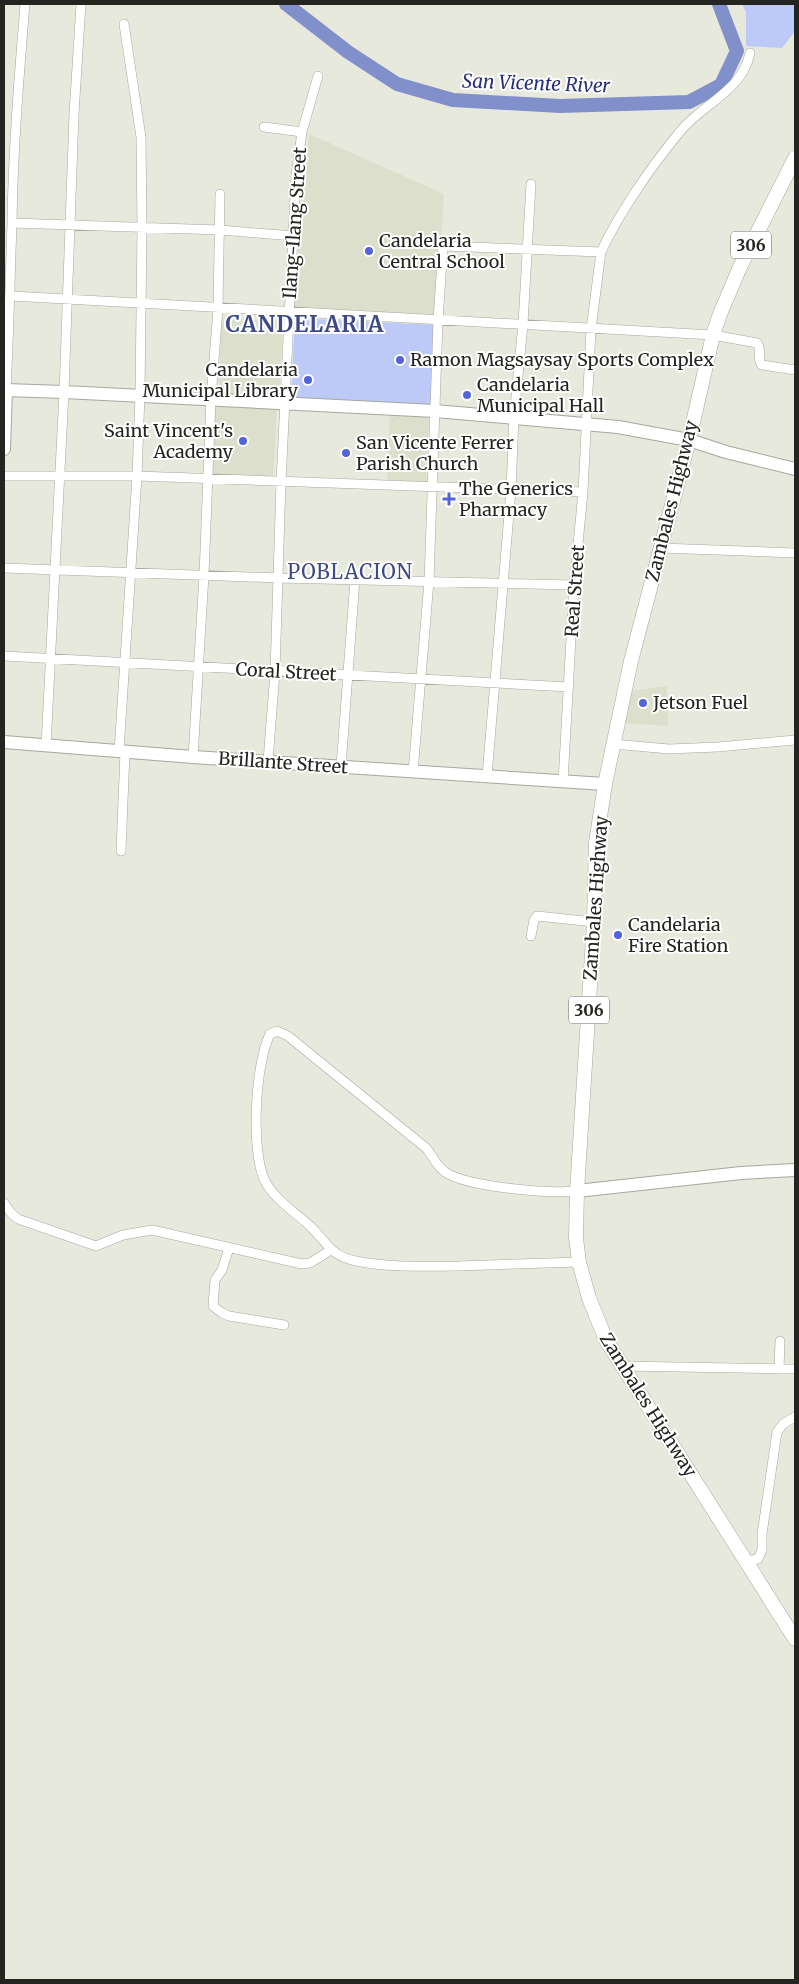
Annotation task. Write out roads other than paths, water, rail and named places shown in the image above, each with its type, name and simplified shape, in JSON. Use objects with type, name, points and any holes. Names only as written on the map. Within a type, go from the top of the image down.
[{"type":"main road","name":"Zambales Highway","points":[[795,158],[740,267],[713,335],[689,440],[631,661],[613,744],[596,843],[594,922],[576,1191],[576,1238],[579,1262],[596,1320],[622,1366],[795,1639]]},
{"type":"street","points":[[4,449],[17,95],[25,4]]},
{"type":"street","points":[[46,746],[64,392],[74,114],[81,4]]},
{"type":"street","points":[[120,851],[125,662],[137,476],[140,394],[142,228],[141,138],[124,24]]},
{"type":"street","points":[[412,772],[429,581],[438,321],[443,246],[601,252],[624,211],[678,134],[690,119],[724,94],[742,77],[750,53]]},
{"type":"street","name":"Ilang-Ilang Street","points":[[268,761],[275,672],[284,403],[296,175],[302,132],[318,76]]},
{"type":"street","points":[[264,127],[302,132]]},
{"type":"street","points":[[487,776],[511,490],[514,417],[523,324],[532,184]]},
{"type":"street","points":[[193,757],[218,308],[220,194]]},
{"type":"street","points":[[12,223],[220,230],[294,236]]},
{"type":"street","name":"Real Street","points":[[563,782],[574,585],[583,492],[591,329],[601,252]]},
{"type":"street","points":[[11,296],[713,335],[757,343],[760,347],[759,361],[762,365],[795,370]]},
{"type":"street","points":[[6,390],[140,394],[435,411],[618,427],[689,440],[726,452],[795,469]]},
{"type":"street","points":[[4,476],[137,476],[583,492]]},
{"type":"street","points":[[661,548],[795,553]]},
{"type":"street","points":[[4,568],[279,578],[574,585]]},
{"type":"street","points":[[341,767],[355,580]]},
{"type":"street","name":"Coral Street","points":[[4,656],[569,687]]},
{"type":"street","points":[[613,744],[669,749],[795,740]]},
{"type":"street","name":"Brillante Street","points":[[4,742],[193,757],[605,784]]},
{"type":"street","points":[[530,936],[534,920],[537,916],[594,922]]},
{"type":"street","points":[[579,1262],[528,1263],[502,1266],[403,1267],[356,1261],[345,1258],[331,1250],[311,1226],[272,1191],[266,1182],[261,1168],[257,1148],[256,1103],[261,1068],[267,1039],[270,1034],[274,1031],[288,1036],[421,1144],[446,1172],[486,1184],[562,1192],[741,1173],[795,1170]]},
{"type":"street","points":[[4,1203],[10,1213],[18,1219],[96,1246],[123,1235],[152,1230],[302,1264],[310,1263],[331,1250]]},
{"type":"street","points":[[229,1248],[222,1270],[215,1280],[213,1301],[216,1309],[229,1316],[284,1325]]},
{"type":"street","points":[[779,1369],[780,1341]]},
{"type":"street","points":[[622,1366],[795,1369]]},
{"type":"street","points":[[747,1561],[758,1559],[762,1554],[762,1534],[777,1432],[783,1424],[795,1417]]},
{"type":"waterway","name":"San Vicente River","points":[[286,4],[348,52],[397,84],[453,100],[560,106],[689,102],[721,85],[737,51],[719,4]]},
{"type":"place","name":"Candelaria Central School","points":[[369,251]]},
{"type":"place","name":"Ramon Magsaysay Sports Complex","points":[[400,360]]},
{"type":"place","name":"Candelaria Municipal Library","points":[[308,380]]},
{"type":"place","name":"Candelaria Municipal Hall","points":[[467,395]]},
{"type":"place","name":"Saint Vincent's Academy","points":[[243,441]]},
{"type":"place","name":"San Vicente Ferrer Parish Church","points":[[346,453]]},
{"type":"place","name":"The Generics Pharmacy","points":[[449,499]]},
{"type":"place","name":"Jetson Fuel","points":[[643,703]]},
{"type":"place","name":"Candelaria Fire Station","points":[[618,935]]},
{"type":"district","name":"CANDELARIA","points":[[305,324]]},
{"type":"district","name":"POBLACION","points":[[350,572]]}]
